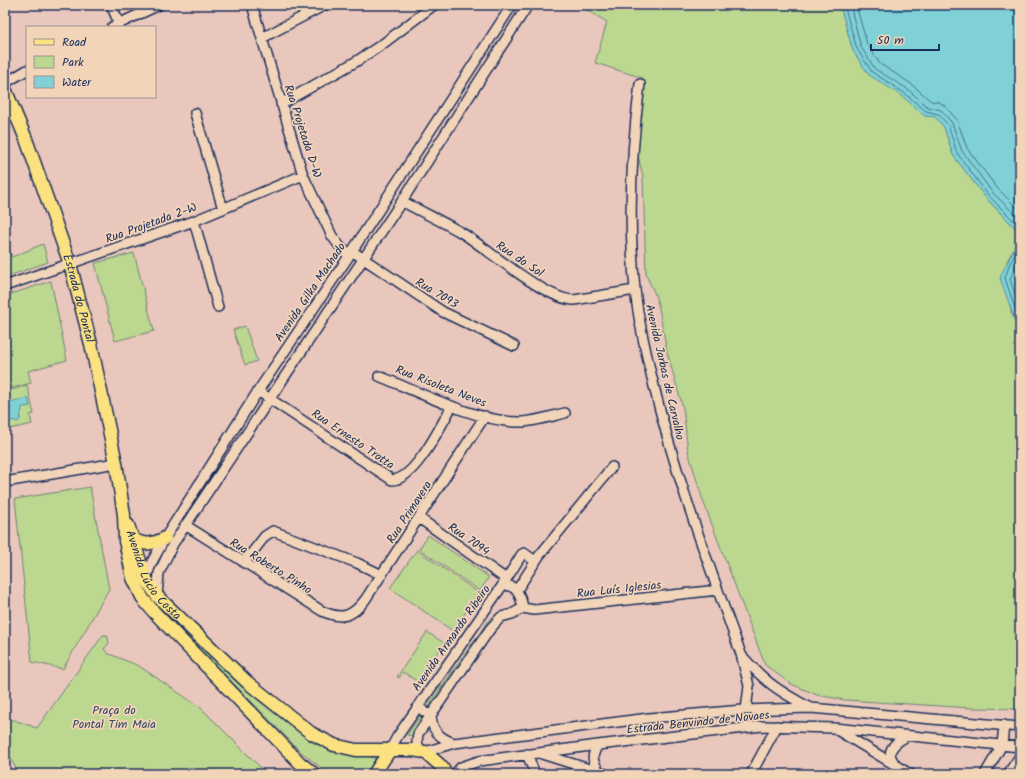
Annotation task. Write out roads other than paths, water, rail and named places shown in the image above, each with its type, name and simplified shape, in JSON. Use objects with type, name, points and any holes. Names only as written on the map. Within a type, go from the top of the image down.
[{"type":"main road","name":"Estrada do Pontal","points":[[5,90],[26,139],[70,264],[91,344],[116,464],[124,515]]},
{"type":"main road","name":"Avenida Lúcio Costa","points":[[124,515],[146,579],[157,596],[248,682],[311,733],[334,745],[356,750],[423,751]]},
{"type":"main road","name":"Avenida Lúcio Costa","points":[[124,515],[125,541],[133,578],[144,599],[154,612],[300,763],[314,774]]},
{"type":"main road","points":[[133,539],[145,544],[152,544],[165,538]]},
{"type":"main road","points":[[374,774],[390,750]]},
{"type":"main road","points":[[423,751],[441,766],[446,774]]},
{"type":"street","points":[[111,5],[116,25],[158,5]]},
{"type":"street","name":"Rua Projetada D-W","points":[[252,5],[303,175],[332,236],[341,248],[351,254]]},
{"type":"street","points":[[262,38],[325,5]]},
{"type":"street","points":[[281,104],[357,61],[384,43],[434,5]]},
{"type":"street","name":"Avenida Gilka Machado","points":[[144,599],[146,579],[152,562],[165,538],[258,391],[351,254],[512,5]]},
{"type":"street","points":[[157,596],[159,573],[163,561],[185,525],[402,201],[528,5]]},
{"type":"street","points":[[5,83],[26,71]]},
{"type":"street","points":[[467,74],[479,82]]},
{"type":"street","name":"Avenida Jarbas de Carvalho","points":[[640,84],[635,122],[631,202],[631,241],[635,290],[643,339],[674,462],[741,654],[749,686],[746,710]]},
{"type":"street","points":[[195,113],[223,209]]},
{"type":"street","name":"Rua Projetada 2-W","points":[[5,286],[194,221],[303,175]]},
{"type":"street","name":"Rua do Sol","points":[[402,201],[446,224],[526,279],[564,299],[574,300],[635,290]]},
{"type":"street","points":[[194,221],[218,307]]},
{"type":"street","name":"Rua 7093","points":[[351,254],[363,259],[443,312],[514,346]]},
{"type":"street","name":"Rua Risoleta Neves","points":[[379,376],[452,406],[485,416],[525,422],[565,413]]},
{"type":"street","name":"Rua Ernesto Trotta","points":[[258,391],[392,480],[398,479],[412,470],[452,406]]},
{"type":"street","name":"Rua Primavera","points":[[348,615],[360,606],[382,575],[485,416]]},
{"type":"street","points":[[5,482],[116,464]]},
{"type":"street","points":[[423,751],[416,738],[440,700],[490,629],[502,617],[524,608],[517,590],[535,561],[612,467]]},
{"type":"street","name":"Rua 7094","points":[[419,518],[504,582],[517,590]]},
{"type":"street","name":"Rua Roberto Pinho","points":[[185,525],[322,611],[334,617],[348,615]]},
{"type":"street","points":[[244,563],[265,536],[273,531],[357,563],[382,575]]},
{"type":"street","name":"Avenida Armando Ribeiro","points":[[390,750],[419,705],[488,606],[522,553],[535,561]]},
{"type":"street","name":"Rua Luís Iglesias","points":[[524,608],[534,610],[718,590]]},
{"type":"street","points":[[488,606],[494,613],[502,617]]},
{"type":"street","name":"Avenida Jarbas de Carvalho","points":[[741,654],[759,675],[772,686],[811,708]]},
{"type":"street","points":[[428,693],[436,694],[440,700]]},
{"type":"street","points":[[419,705],[424,712],[431,714]]},
{"type":"street","name":"Estrada Benvindo de Novaes","points":[[423,751],[454,743],[649,718],[746,710],[811,708],[1020,727]]},
{"type":"street","points":[[431,714],[431,721],[436,732],[445,740],[454,743]]},
{"type":"street","points":[[985,774],[1002,745],[1004,725]]},
{"type":"street","points":[[751,774],[777,726]]},
{"type":"street","name":"Estrada Benvindo de Novaes","points":[[455,774],[461,767],[470,763],[527,754],[777,726],[834,728],[905,737],[1020,747]]},
{"type":"street","points":[[834,728],[910,774]]},
{"type":"street","points":[[897,766],[891,760],[890,754],[896,742],[905,737]]},
{"type":"street","points":[[598,745],[592,755],[593,760],[602,773]]},
{"type":"street","points":[[538,753],[602,773]]},
{"type":"street","points":[[527,754],[535,774]]},
{"type":"street","points":[[1008,774],[1020,756]]},
{"type":"water","points":[[840,5],[1020,5],[1020,334],[1000,278],[1018,238],[1019,232],[985,197],[953,155],[944,127],[935,117],[925,116],[901,95],[869,75],[853,51]]},
{"type":"water","points":[[28,398],[30,406],[22,407],[20,420],[17,422],[13,420],[5,426],[5,417],[11,410],[5,411],[5,403]]},
{"type":"park label","name":"Praça do Pontal Tim Maia","points":[[114,717]]}]
